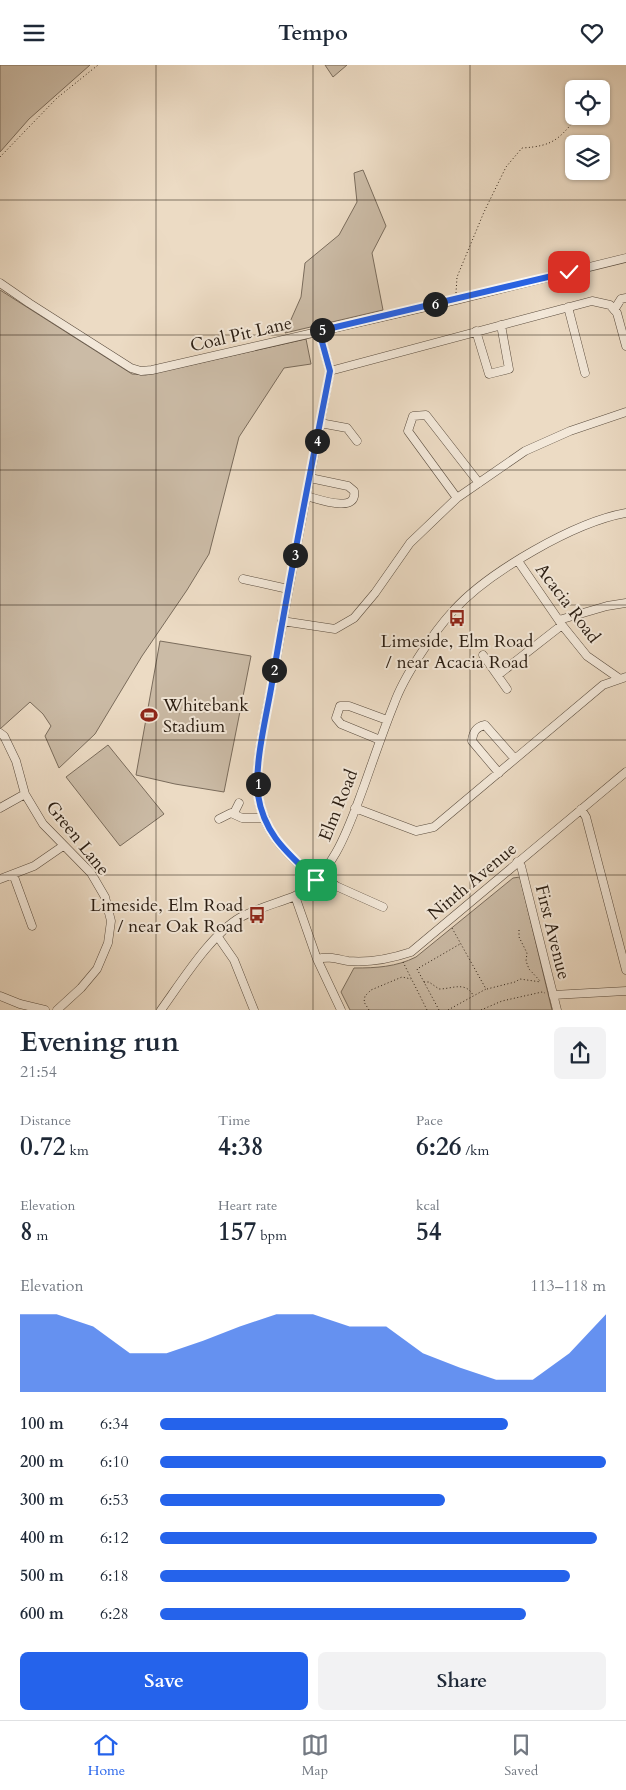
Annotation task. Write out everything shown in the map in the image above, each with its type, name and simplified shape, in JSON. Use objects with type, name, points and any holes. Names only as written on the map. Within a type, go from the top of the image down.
[{"type":"street","name":"Coal Pit Lane","points":[[0,283],[131,368],[141,371],[456,300],[626,258]]},
{"type":"street","points":[[614,310],[621,299],[626,298]]},
{"type":"street","points":[[330,371],[592,301],[610,305],[617,313],[626,342]]},
{"type":"street","points":[[568,307],[585,373]]},
{"type":"street","points":[[476,331],[489,374],[509,369],[500,325]]},
{"type":"street","points":[[319,331],[330,371],[282,621],[259,765],[258,795],[268,829],[284,850],[319,877],[383,907]]},
{"type":"street","points":[[282,621],[336,629],[354,618],[375,593],[410,543],[457,498],[525,451],[570,431],[626,412]]},
{"type":"street","points":[[457,498],[408,431],[413,416],[426,415],[479,483]]},
{"type":"street","points":[[320,423],[346,428],[357,441]]},
{"type":"street","points":[[306,496],[345,505],[353,501],[355,497],[354,491],[348,486],[310,478]]},
{"type":"street","name":"Elm Road","points":[[161,1010],[196,961],[228,926],[242,917],[296,896],[319,877],[345,837],[394,701],[420,654],[453,611],[486,581],[566,533],[611,516],[626,513]]},
{"type":"street","name":"Acacia Road","points":[[518,561],[587,656],[623,678]]},
{"type":"street","points":[[243,579],[288,589]]},
{"type":"street","points":[[498,675],[561,622],[607,606],[626,603]]},
{"type":"street","points":[[483,655],[507,689]]},
{"type":"street","points":[[355,808],[416,831],[434,827],[603,685],[623,678]]},
{"type":"street","points":[[380,740],[341,724],[336,718],[340,706],[349,706],[387,721]]},
{"type":"street","points":[[498,773],[472,741],[473,733],[479,726],[485,725],[515,759]]},
{"type":"street","name":"Green Lane","points":[[0,733],[16,761],[25,794],[43,824],[91,873],[105,897],[111,921],[108,943],[97,969],[81,988],[57,1010]]},
{"type":"street","name":"Ninth Avenue","points":[[317,959],[327,956],[348,961],[373,961],[411,952],[626,772]]},
{"type":"street","points":[[0,807],[25,794]]},
{"type":"street","points":[[234,813],[238,803]]},
{"type":"street","points":[[581,809],[586,817],[626,971]]},
{"type":"street","points":[[219,819],[227,814],[234,813],[242,818],[265,819]]},
{"type":"street","points":[[0,879],[34,866],[63,846]]},
{"type":"street","name":"First Avenue","points":[[517,862],[521,867],[556,1010]]},
{"type":"street","points":[[13,874],[32,926]]},
{"type":"street","points":[[296,896],[317,959],[341,1010]]},
{"type":"street","points":[[218,937],[234,960],[254,1010]]},
{"type":"street","points":[[553,995],[626,991]]},
{"type":"street","points":[[0,996],[20,1005],[44,1010]]},
{"type":"path","points":[[0,157],[57,98],[98,65]]},
{"type":"path","points":[[456,300],[457,277],[484,212],[506,167],[522,148],[540,147],[560,138],[571,125]]},
{"type":"path","points":[[447,921],[486,989]]},
{"type":"path","points":[[448,1010],[486,989],[497,988],[520,979],[542,982],[529,969],[526,961],[527,953],[518,937],[519,930]]},
{"type":"path","points":[[440,1010],[417,969],[461,944]]},
{"type":"path","points":[[400,956],[427,1010]]},
{"type":"path","points":[[369,1010],[364,1002],[365,996],[371,990],[402,977],[411,979]]},
{"type":"path","points":[[424,981],[439,989],[453,986],[466,987],[474,995]]},
{"type":"path","points":[[481,1010],[502,1001],[522,996],[542,993],[553,995]]},
{"type":"shaded area","points":[[0,65],[90,65],[29,119],[0,152]]},
{"type":"shaded area","points":[[325,65],[347,65],[333,77]]},
{"type":"shaded area","points":[[363,170],[386,226],[372,253],[383,310],[285,333],[301,297],[305,263],[339,235],[357,202],[354,173]]},
{"type":"shaded area","points":[[0,290],[132,374],[146,375],[306,339],[311,364],[284,368],[239,437],[209,554],[142,656],[95,734],[59,768],[45,736],[51,726],[43,714],[30,702],[0,729]]},
{"type":"shaded area","points":[[160,641],[251,656],[224,792],[136,775]]},
{"type":"shaded area","points":[[108,745],[164,814],[120,846],[66,777]]},
{"type":"shaded area","points":[[520,877],[552,1010],[350,1010],[341,992],[354,968],[386,966],[416,957],[513,878]]},
{"type":"place","name":"Limeside, Elm Road / near Acacia Road","points":[[457,618]]},
{"type":"place","name":"Whitebank Stadium","points":[[149,715]]},
{"type":"place","name":"Limeside, Elm Road / near Oak Road","points":[[257,915]]},
{"type":"route","points":[[316,880],[284,850],[268,829],[258,795],[259,765],[282,621],[330,371],[319,331],[569,272]]}]
